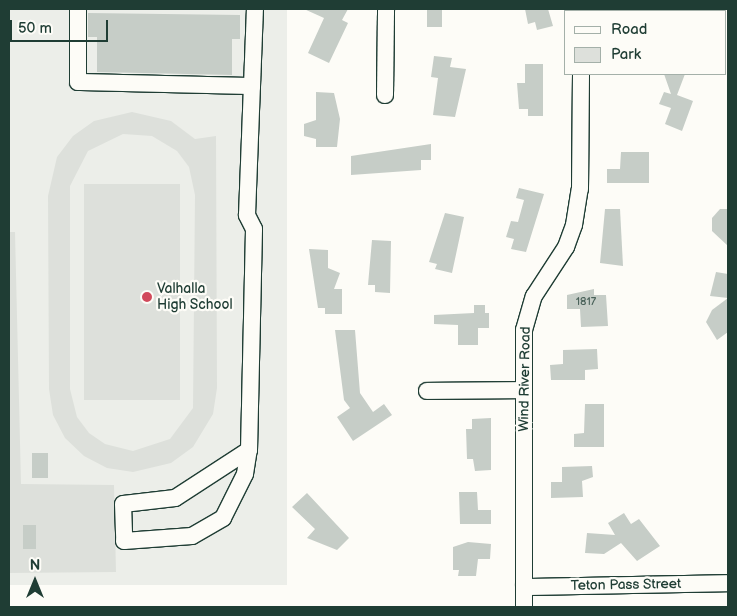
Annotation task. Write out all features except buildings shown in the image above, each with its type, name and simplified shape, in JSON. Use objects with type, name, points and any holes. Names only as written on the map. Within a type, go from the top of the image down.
[{"type":"street","points":[[78,9],[78,82],[252,86]]},
{"type":"street","points":[[249,450],[175,498],[123,504],[124,541],[192,536],[223,518],[237,496],[249,450],[254,229],[248,215],[255,9]]},
{"type":"street","points":[[385,95],[386,9]]},
{"type":"street","name":"Wind River Road","points":[[524,607],[524,330],[534,296],[566,247],[574,225],[580,189],[581,75]]},
{"type":"street","points":[[427,391],[524,390]]},
{"type":"street","name":"Teton Pass Street","points":[[524,586],[728,583]]},
{"type":"shaded area","name":"Valhalla High School","points":[[9,9],[287,9],[287,585],[9,585]]},
{"type":"green space","points":[[132,112],[171,121],[195,139],[216,136],[217,388],[213,414],[193,447],[171,463],[133,472],[107,468],[84,456],[65,438],[53,415],[49,389],[48,196],[57,157],[73,136],[94,121]],"holes":[[[123,134],[152,136],[177,151],[189,167],[195,195],[193,408],[170,439],[133,451],[105,444],[89,433],[77,417],[70,389],[70,186],[88,151]]]},
{"type":"green space","points":[[84,184],[180,184],[180,400],[84,400]]},
{"type":"green space","points":[[9,232],[15,232],[21,484],[114,485],[116,572],[9,573]]},
{"type":"place","name":"Valhalla High School","points":[[147,297]]}]
